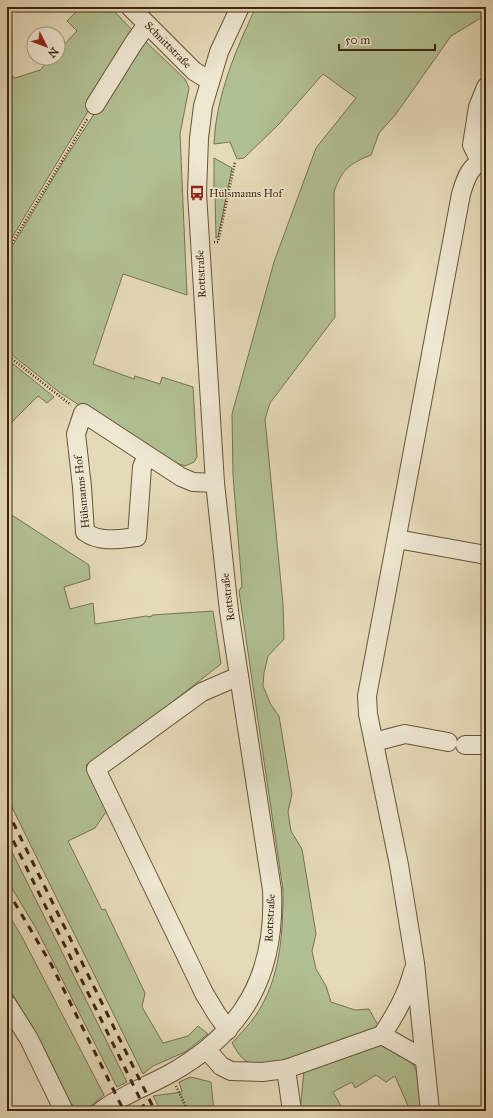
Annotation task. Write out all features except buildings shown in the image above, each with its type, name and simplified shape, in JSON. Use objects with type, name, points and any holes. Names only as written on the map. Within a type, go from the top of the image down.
[{"type":"street","name":"Schnittstraße","points":[[130,7],[194,71],[210,80]]},
{"type":"street","name":"Rottstraße","points":[[101,1111],[171,1073],[207,1050],[228,1030],[244,1009],[260,979],[272,932],[273,909],[266,845],[229,611],[215,483],[200,244],[197,164],[203,106],[210,80],[219,52],[240,7]]},
{"type":"street","points":[[95,105],[132,44],[147,24]]},
{"type":"street","points":[[430,1111],[415,963],[399,865],[368,714],[368,696],[461,194],[468,174],[475,163],[483,160],[472,145],[478,107],[486,87]]},
{"type":"street","points":[[83,413],[181,477],[193,482],[215,483]]},
{"type":"street","name":"Hülsmanns Hof","points":[[83,413],[76,434],[85,532],[92,538],[111,540],[136,537],[142,467],[147,456]]},
{"type":"street","points":[[397,539],[486,555]]},
{"type":"street","points":[[228,1030],[204,993],[96,769],[202,692],[239,676]]},
{"type":"street","points":[[374,742],[405,734],[456,744],[486,745]]},
{"type":"street","points":[[207,1050],[221,1066],[231,1071],[262,1072],[286,1069],[382,1035],[394,1016],[409,985],[415,963]]},
{"type":"street","points":[[7,1004],[29,1039],[64,1111]]},
{"type":"street","points":[[382,1035],[424,1059]]},
{"type":"street","points":[[286,1069],[292,1111]]},
{"type":"path","points":[[7,251],[95,105]]},
{"type":"path","points":[[200,244],[218,242],[235,162]]},
{"type":"path","points":[[7,355],[83,413]]},
{"type":"path","points":[[171,1073],[188,1111]]},
{"type":"green space","points":[[81,7],[110,7],[135,33],[7,246],[7,73],[15,78],[40,70],[44,66],[66,66],[66,43],[77,31],[67,21]]},
{"type":"green space","points":[[256,7],[486,7],[486,15],[451,36],[396,114],[379,133],[371,155],[357,161],[347,168],[340,178],[334,192],[335,317],[270,403],[265,419],[283,604],[284,639],[268,656],[263,686],[271,705],[279,716],[292,794],[288,812],[291,831],[302,849],[316,934],[312,951],[316,969],[326,986],[331,1002],[355,1010],[369,1009],[379,1027],[314,1053],[278,1063],[262,1065],[250,1063],[244,1060],[232,1043],[256,1015],[271,986],[276,970],[281,938],[283,890],[239,591],[242,586],[233,475],[232,414],[274,262],[316,148],[356,98],[323,74],[279,124],[244,158],[237,159],[230,142],[214,144],[219,108],[228,73],[241,39]]},
{"type":"green space","points":[[145,41],[185,79],[189,88],[180,134],[187,295],[123,274],[93,364],[134,379],[135,376],[160,384],[162,377],[193,387],[197,457],[194,462],[185,466],[159,457],[59,392],[7,351],[7,255],[63,162],[139,45]]},
{"type":"green space","points":[[214,158],[232,168],[218,237],[216,238],[215,196],[217,196],[217,189],[214,189]]},
{"type":"green space","points":[[7,359],[54,397],[47,403],[38,396],[7,427]]},
{"type":"green space","points":[[7,512],[89,565],[90,579],[64,587],[70,609],[93,603],[95,624],[146,616],[151,617],[152,615],[213,611],[221,664],[112,749],[86,765],[108,809],[95,828],[68,841],[102,910],[105,909],[145,993],[142,1007],[163,1043],[188,1036],[198,1026],[208,1034],[185,1052],[153,1066],[143,1074],[7,797]]},
{"type":"green space","points":[[7,842],[127,1082],[117,1087],[37,930],[7,880]]},
{"type":"green space","points":[[7,912],[22,937],[104,1095],[86,1110],[77,1110],[70,1102],[45,1050],[7,985]]},
{"type":"green space","points":[[388,1043],[406,1057],[416,1069],[423,1107],[420,1111],[406,1111],[404,1109],[408,1106],[395,1076],[386,1082],[376,1075],[355,1088],[352,1082],[333,1092],[344,1111],[300,1111],[304,1071],[368,1046]]},
{"type":"green space","points":[[191,1077],[211,1082],[214,1111],[161,1111],[153,1096],[182,1092],[179,1082]]},
{"type":"railway","points":[[7,810],[155,1111]]},
{"type":"railway","points":[[7,828],[146,1111]]},
{"type":"railway","points":[[7,890],[51,964],[124,1111]]},
{"type":"place","name":"Hülsmanns Hof","points":[[197,193]]}]
